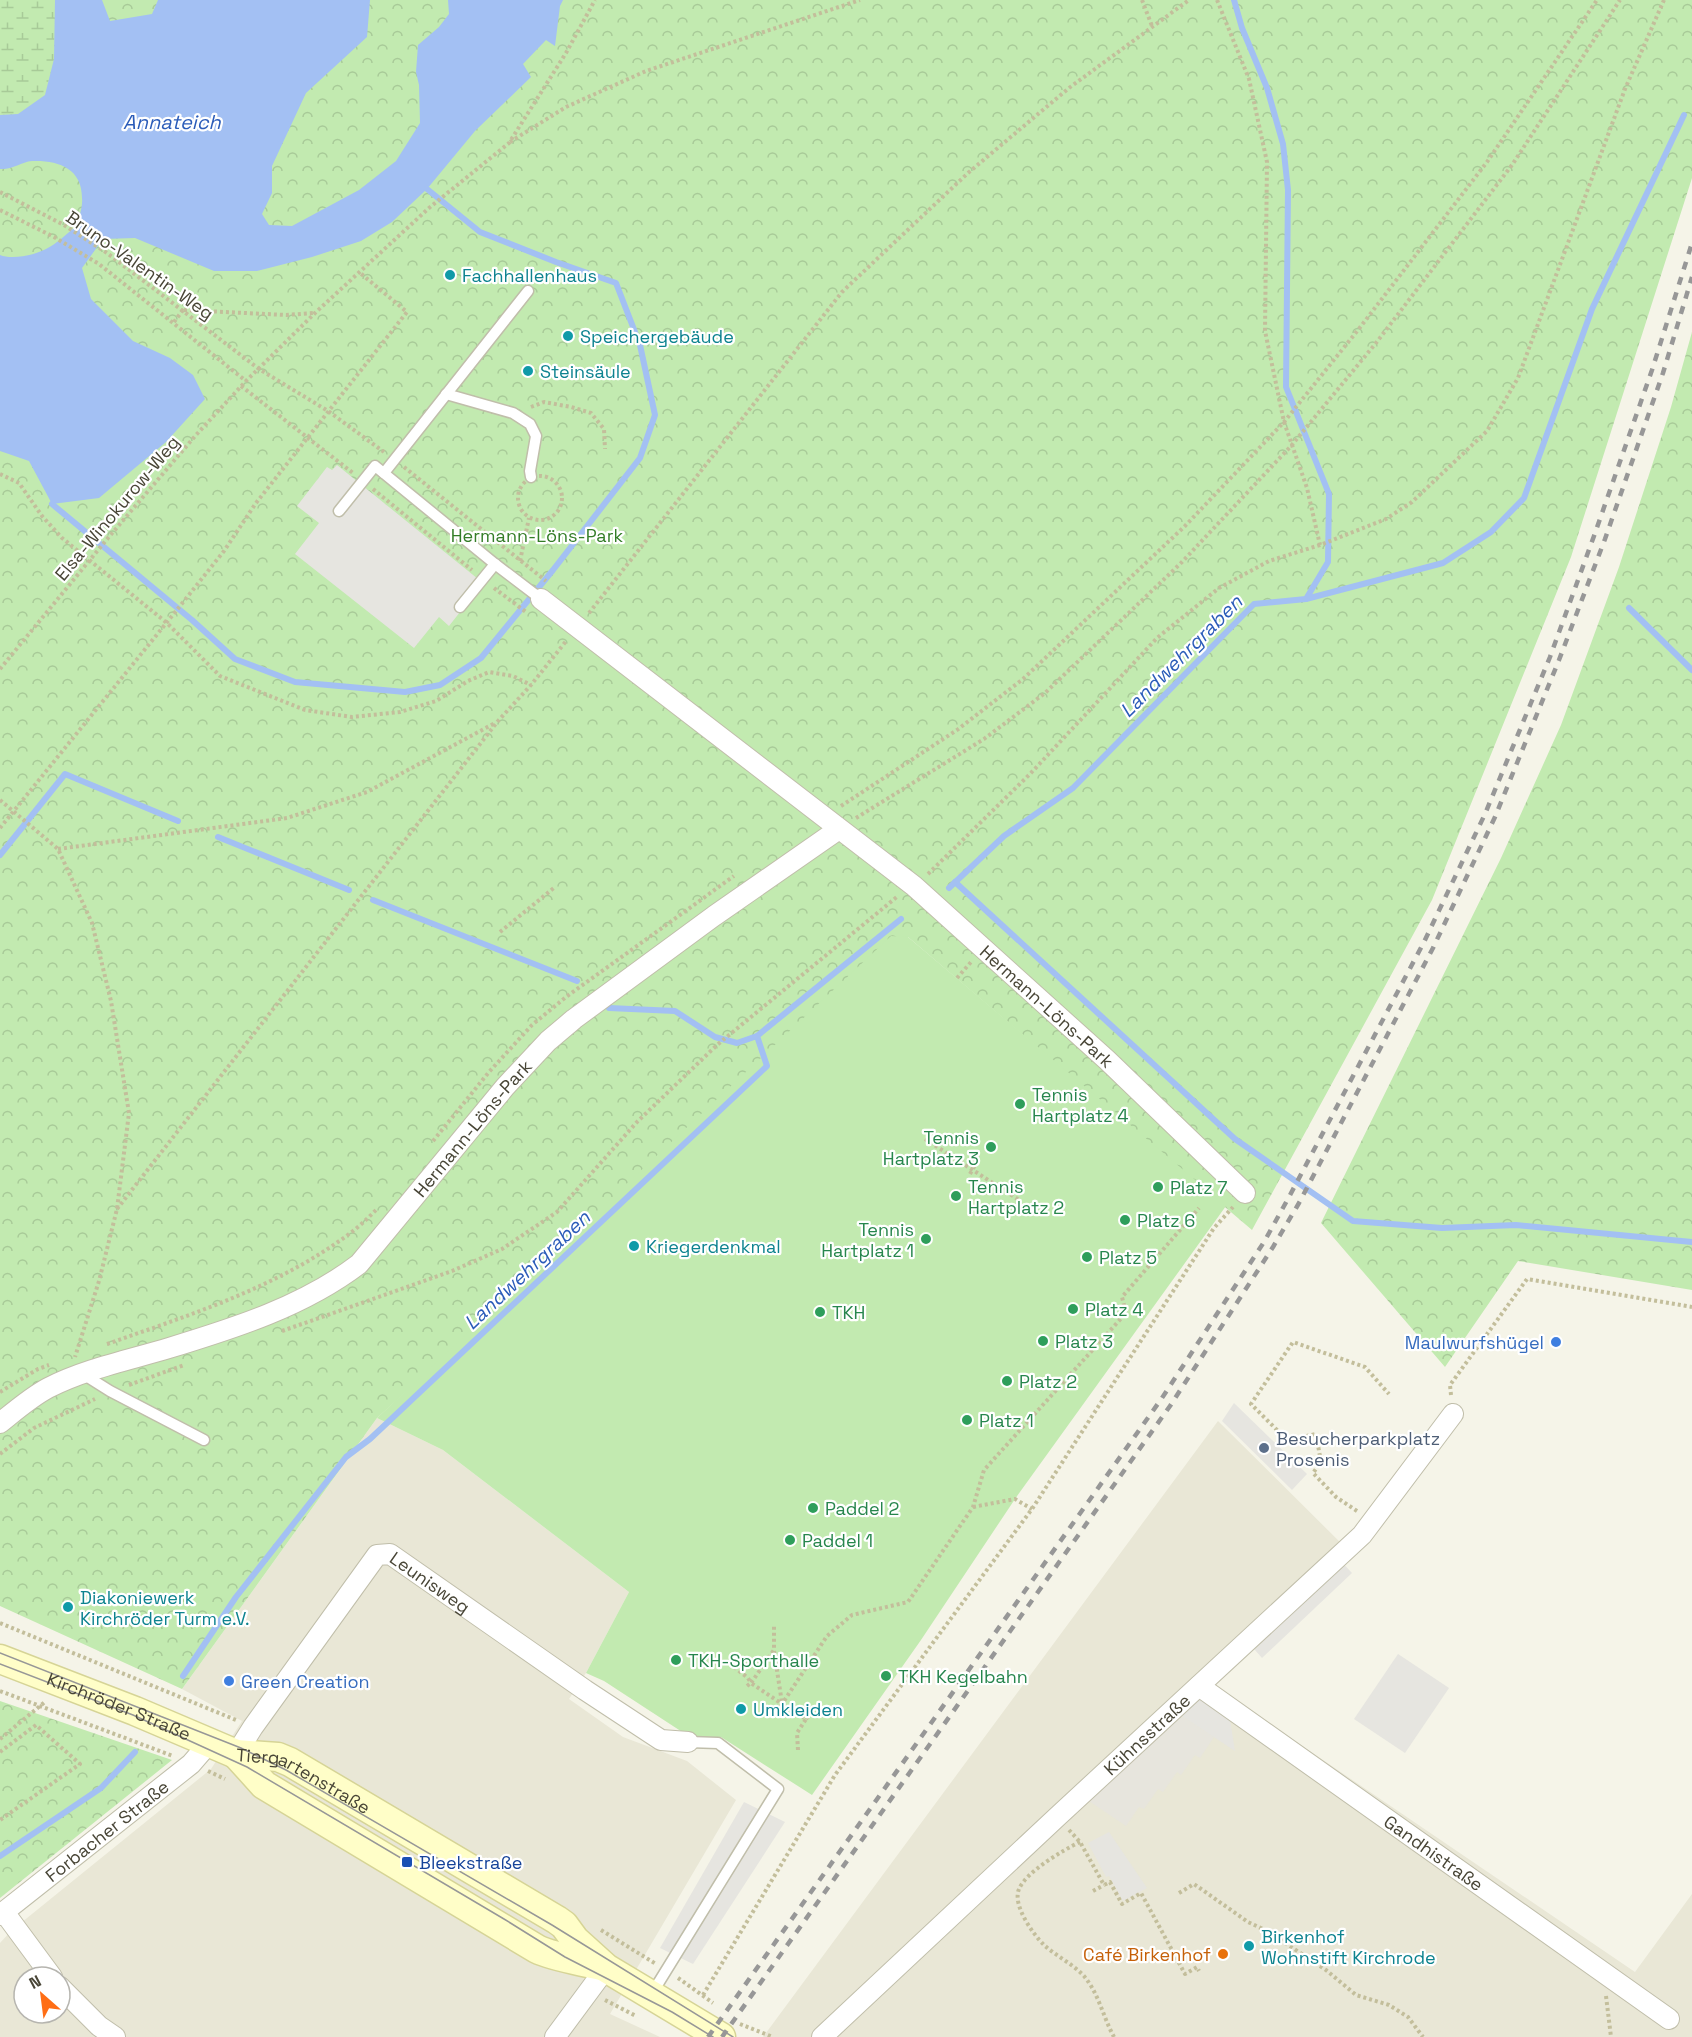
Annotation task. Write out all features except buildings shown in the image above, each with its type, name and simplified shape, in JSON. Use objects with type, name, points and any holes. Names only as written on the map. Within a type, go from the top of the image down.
[{"type":"main road","name":"Kirchröder Straße","points":[[0,1659],[236,1754]]},
{"type":"main road","name":"Tiergartenstraße","points":[[236,1754],[264,1785],[537,1949],[548,1954],[606,1968],[721,2037]]},
{"type":"street","name":"Hermann-Löns-Park","points":[[532,601],[577,627],[831,823],[906,895],[1107,1060],[1240,1198]]},
{"type":"street","name":"Hermann-Löns-Park","points":[[0,1423],[47,1389],[82,1374],[242,1324],[312,1295],[336,1282],[359,1264],[505,1087],[548,1041],[831,823]]},
{"type":"street","name":"Kühnsstraße","points":[[822,2037],[1354,1543],[1453,1414]]},
{"type":"street","name":"Leunisweg","points":[[236,1754],[377,1555],[390,1554],[585,1690],[662,1740],[688,1742]]},
{"type":"street","name":"Gandhistraße","points":[[1199,1686],[1669,2019]]},
{"type":"street","name":"Forbacher Straße","points":[[2,1914],[191,1764],[210,1742]]},
{"type":"street","points":[[2,1914],[42,1965]]},
{"type":"street","points":[[555,2037],[606,1968]]},
{"type":"street","points":[[72,2000],[99,2026],[115,2037]]},
{"type":"lane","points":[[339,511],[364,481],[393,458],[528,291]]},
{"type":"lane","points":[[446,394],[513,413],[530,424],[536,436],[531,477]]},
{"type":"lane","name":"Hermann-Löns-Park","points":[[380,469],[495,564],[532,601]]},
{"type":"lane","points":[[460,607],[495,564]]},
{"type":"lane","points":[[82,1374],[204,1440]]},
{"type":"lane","points":[[651,1995],[778,1789],[718,1743],[688,1742]]},
{"type":"path","points":[[509,143],[566,53],[595,0]]},
{"type":"path","points":[[509,143],[566,107],[646,71],[860,0]]},
{"type":"path","points":[[1142,0],[1152,26]]},
{"type":"path","points":[[117,1209],[498,721],[565,643],[842,292],[968,173],[1069,88],[1189,0]]},
{"type":"path","points":[[1217,0],[1249,79],[1267,162],[1265,331],[1284,422],[1307,488],[1320,545]]},
{"type":"path","points":[[831,823],[1023,679],[1185,526],[1289,417],[1487,162],[1597,0]]},
{"type":"path","points":[[831,823],[984,739],[1045,693],[1182,562],[1292,446],[1376,343],[1512,165],[1620,0]]},
{"type":"path","points":[[717,1045],[906,895],[1030,774],[1157,638],[1220,588],[1269,561],[1320,545],[1386,519],[1412,502],[1487,431],[1518,378],[1625,89],[1664,0]]},
{"type":"path","name":"Elsa-Winokurow-Weg","points":[[0,669],[89,560],[196,435],[246,381],[315,313],[429,208],[509,143]]},
{"type":"path","name":"Bruno-Valentin-Weg","points":[[0,192],[64,225],[107,253],[259,369],[328,411],[393,458],[537,574]]},
{"type":"path","name":"Bruno-Valentin-Weg","points":[[0,210],[54,237],[99,264],[246,381]]},
{"type":"path","points":[[0,828],[167,623],[328,411],[407,312],[359,272]]},
{"type":"path","points":[[174,322],[183,310],[286,315],[315,313]]},
{"type":"path","points":[[242,386],[364,481],[514,603],[532,601]]},
{"type":"path","points":[[513,413],[544,402],[591,413],[604,429],[605,449]]},
{"type":"path","points":[[0,474],[19,483],[42,516],[62,538],[167,623],[220,676],[304,710],[352,717],[400,712],[436,700],[468,681],[489,672],[513,676],[531,685]]},
{"type":"path","points":[[545,476],[552,479],[558,484],[562,498],[557,512],[544,520],[529,518],[518,501],[521,487],[531,477],[545,476]]},
{"type":"path","points":[[520,561],[529,518]]},
{"type":"path","points":[[556,636],[574,650]]},
{"type":"path","points":[[58,849],[287,818],[367,792],[498,721]]},
{"type":"path","points":[[0,800],[58,849],[92,923],[111,1001],[129,1113],[117,1209],[99,1281],[74,1355],[82,1374]]},
{"type":"path","points":[[430,1144],[489,1072],[532,1025],[602,971],[741,872]]},
{"type":"path","points":[[500,932],[555,887]]},
{"type":"path","points":[[889,889],[906,895]]},
{"type":"path","points":[[957,978],[972,962],[963,954]]},
{"type":"path","points":[[925,1138],[1019,1200]]},
{"type":"path","points":[[703,1995],[835,1775],[1032,1509],[1214,1228],[1240,1198]]},
{"type":"path","points":[[104,1344],[266,1284],[350,1234],[380,1207]]},
{"type":"path","points":[[779,1708],[827,1636],[852,1615],[908,1602],[972,1507],[984,1470],[1126,1313],[1122,1297],[1198,1208]]},
{"type":"path","points":[[1450,1385],[1527,1279],[1692,1307]]},
{"type":"path","points":[[1372,1522],[1336,1497],[1313,1473],[1321,1462],[1316,1434],[1287,1440],[1251,1404],[1293,1342],[1365,1367],[1389,1394]]},
{"type":"path","points":[[65,1358],[84,1352]]},
{"type":"path","points":[[0,1392],[38,1369],[56,1362]]},
{"type":"path","points":[[972,1507],[1015,1499],[1032,1509]]},
{"type":"path","points":[[774,1626],[774,1650],[782,1704]]},
{"type":"path","points":[[749,1684],[774,1650]]},
{"type":"path","points":[[735,1667],[748,1678],[749,1684],[806,1719]]},
{"type":"path","points":[[798,1750],[797,1733],[810,1714]]},
{"type":"path","points":[[0,1752],[36,1725],[80,1764],[0,1820]]},
{"type":"path","points":[[1069,1830],[1080,1842],[1104,1885]]},
{"type":"path","points":[[1080,1842],[1035,1871],[1018,1890],[1018,1904],[1039,1939],[1081,1974],[1091,1986],[1114,2037]]},
{"type":"path","points":[[1093,1891],[1110,1882],[1122,1904],[1141,1893],[1185,1974],[1197,1967],[1199,1971]]},
{"type":"path","points":[[1179,1893],[1194,1884],[1248,1922],[1267,1930],[1326,1970],[1356,1995],[1389,2005],[1408,2018],[1423,2037]]},
{"type":"path","points":[[1603,1971],[1611,2037]]},
{"type":"shaded area","points":[[337,465],[483,583],[449,626],[439,617],[414,648],[295,554],[319,523],[297,506],[327,467],[332,470]]},
{"type":"shaded area","name":"Besucherparkplatz Prosenis","points":[[1234,1403],[1307,1474],[1292,1490],[1222,1421]]},
{"type":"shaded area","points":[[377,1418],[443,1450],[629,1592],[586,1673],[569,1699],[623,1737],[687,1761],[736,1800],[610,2014],[660,2037],[0,2037],[0,1943],[11,1931],[211,1769],[242,1721],[182,1689]]},
{"type":"shaded area","points":[[1218,1421],[1353,1555],[1211,1684],[1635,1972],[1692,1894],[1692,2037],[763,2037]]},
{"type":"shaded area","points":[[1338,1558],[1352,1573],[1262,1658],[1247,1641]]},
{"type":"shaded area","points":[[1398,1654],[1449,1688],[1405,1753],[1354,1719]]},
{"type":"shaded area","points":[[1199,1686],[1228,1707],[1235,1751],[1173,1710]]},
{"type":"shaded area","points":[[1173,1710],[1214,1737],[1200,1758],[1195,1755],[1181,1775],[1177,1772],[1163,1792],[1158,1789],[1144,1809],[1139,1807],[1126,1826],[1080,1795]]},
{"type":"shaded area","points":[[744,1802],[785,1822],[693,1964],[660,1948]]},
{"type":"shaded area","points":[[1109,1832],[1147,1888],[1123,1901],[1109,1876],[1106,1877],[1088,1843]]},
{"type":"green space","name":"Hermann-Löns-Park","points":[[0,0],[1692,0],[1692,178],[1571,557],[1432,900],[1252,1230],[908,937],[377,1418],[182,1689],[0,1606]]},
{"type":"green space","points":[[0,0],[55,0],[54,59],[45,95],[18,114],[0,115]]},
{"type":"green space","points":[[1692,332],[1692,1290],[1518,1261],[1445,1367],[1321,1223],[1501,858],[1561,725],[1619,567],[1671,407]]},
{"type":"green space","name":"TKH","points":[[891,936],[908,937],[1226,1206],[1015,1499],[921,1640],[812,1795],[721,1737],[696,1741],[604,1681],[586,1673],[629,1592],[443,1450],[377,1418]]},
{"type":"green space","points":[[0,1701],[172,1760],[0,1898]]},
{"type":"water","name":"Annateich","points":[[55,0],[102,0],[110,21],[152,14],[158,0],[370,0],[367,37],[306,93],[272,166],[272,193],[262,214],[269,225],[292,226],[359,190],[396,161],[420,123],[419,85],[416,72],[418,45],[439,27],[449,14],[448,0],[563,0],[560,6],[555,46],[546,40],[523,64],[531,77],[475,131],[427,189],[392,222],[361,241],[257,271],[214,271],[135,238],[103,239],[82,268],[91,299],[133,341],[170,358],[193,375],[205,399],[166,442],[99,498],[52,504],[29,461],[0,451],[0,255],[17,257],[41,251],[77,226],[82,204],[81,188],[73,173],[51,162],[32,161],[0,169],[0,115],[18,114],[45,95],[54,59]]},
{"type":"waterway","name":"Landwehrgraben","points":[[949,888],[1004,836],[1073,788],[1254,604],[1306,599],[1328,562],[1329,494],[1286,387],[1288,190],[1283,144],[1267,88],[1242,28],[1234,0]]},
{"type":"waterway","points":[[1306,599],[1443,563],[1491,532],[1524,498],[1592,309],[1684,115]]},
{"type":"waterway","points":[[52,504],[192,620],[235,659],[295,682],[405,692],[440,685],[481,658],[640,458],[655,415],[640,345],[616,283],[480,232],[427,189]]},
{"type":"waterway","points":[[1629,608],[1692,670]]},
{"type":"waterway","points":[[0,855],[65,774],[178,821]]},
{"type":"waterway","points":[[218,837],[349,890]]},
{"type":"waterway","points":[[955,882],[1235,1139],[1353,1221],[1442,1228],[1516,1225],[1692,1242]]},
{"type":"waterway","points":[[373,900],[577,981]]},
{"type":"waterway","name":"Landwehrgraben","points":[[183,1676],[236,1597],[346,1457],[370,1439],[767,1066],[757,1036],[901,919]]},
{"type":"waterway","points":[[609,1008],[675,1011],[715,1037],[737,1043],[757,1036]]},
{"type":"waterway","name":"Landwehrgraben","points":[[0,1856],[101,1788],[135,1752]]},
{"type":"tram line","points":[[0,1653],[241,1748],[286,1770],[552,1925],[733,2037]]},
{"type":"tram line","points":[[0,1664],[133,1715],[247,1767],[565,1957],[672,2012],[713,2037]]},
{"type":"railway","points":[[708,2037],[1162,1398],[1264,1242],[1289,1197],[1424,942],[1485,814],[1550,657],[1594,536],[1652,370],[1692,243]]},
{"type":"railway","points":[[722,2037],[1170,1406],[1299,1203],[1433,948],[1495,817],[1605,539],[1663,373],[1692,277]]},
{"type":"place","name":"Fachhallenhaus","points":[[450,275]]},
{"type":"place","name":"Speichergebäude","points":[[568,336]]},
{"type":"place","name":"Steinsäule","points":[[528,371]]},
{"type":"place","name":"Tennis Hartplatz 4","points":[[1020,1104]]},
{"type":"place","name":"Tennis Hartplatz 3","points":[[991,1147]]},
{"type":"place","name":"Platz 7","points":[[1158,1187]]},
{"type":"place","name":"Tennis Hartplatz 2","points":[[956,1196]]},
{"type":"place","name":"Platz 6","points":[[1125,1220]]},
{"type":"place","name":"Tennis Hartplatz 1","points":[[926,1239]]},
{"type":"place","name":"Kriegerdenkmal","points":[[634,1246]]},
{"type":"place","name":"Platz 5","points":[[1087,1257]]},
{"type":"place","name":"Platz 4","points":[[1073,1309]]},
{"type":"place","name":"TKH","points":[[820,1312]]},
{"type":"place","name":"Platz 3","points":[[1043,1341]]},
{"type":"place","name":"Maulwurfshügel","points":[[1556,1342]]},
{"type":"place","name":"Platz 2","points":[[1007,1381]]},
{"type":"place","name":"Platz 1","points":[[967,1420]]},
{"type":"place","name":"Besucherparkplatz Prosenis","points":[[1264,1448]]},
{"type":"place","name":"Paddel 2","points":[[813,1508]]},
{"type":"place","name":"Paddel 1","points":[[790,1540]]},
{"type":"place","name":"Diakoniewerk Kirchröder Turm e.V.","points":[[68,1607]]},
{"type":"place","name":"TKH-Sporthalle","points":[[676,1660]]},
{"type":"place","name":"TKH Kegelbahn","points":[[886,1676]]},
{"type":"place","name":"Green Creation","points":[[229,1681]]},
{"type":"place","name":"Umkleiden","points":[[741,1709]]},
{"type":"place","name":"Bleekstraße","points":[[407,1862]]},
{"type":"place","name":"Birkenhof Wohnstift Kirchrode","points":[[1249,1946]]},
{"type":"place","name":"Café Birkenhof","points":[[1223,1954]]}]
